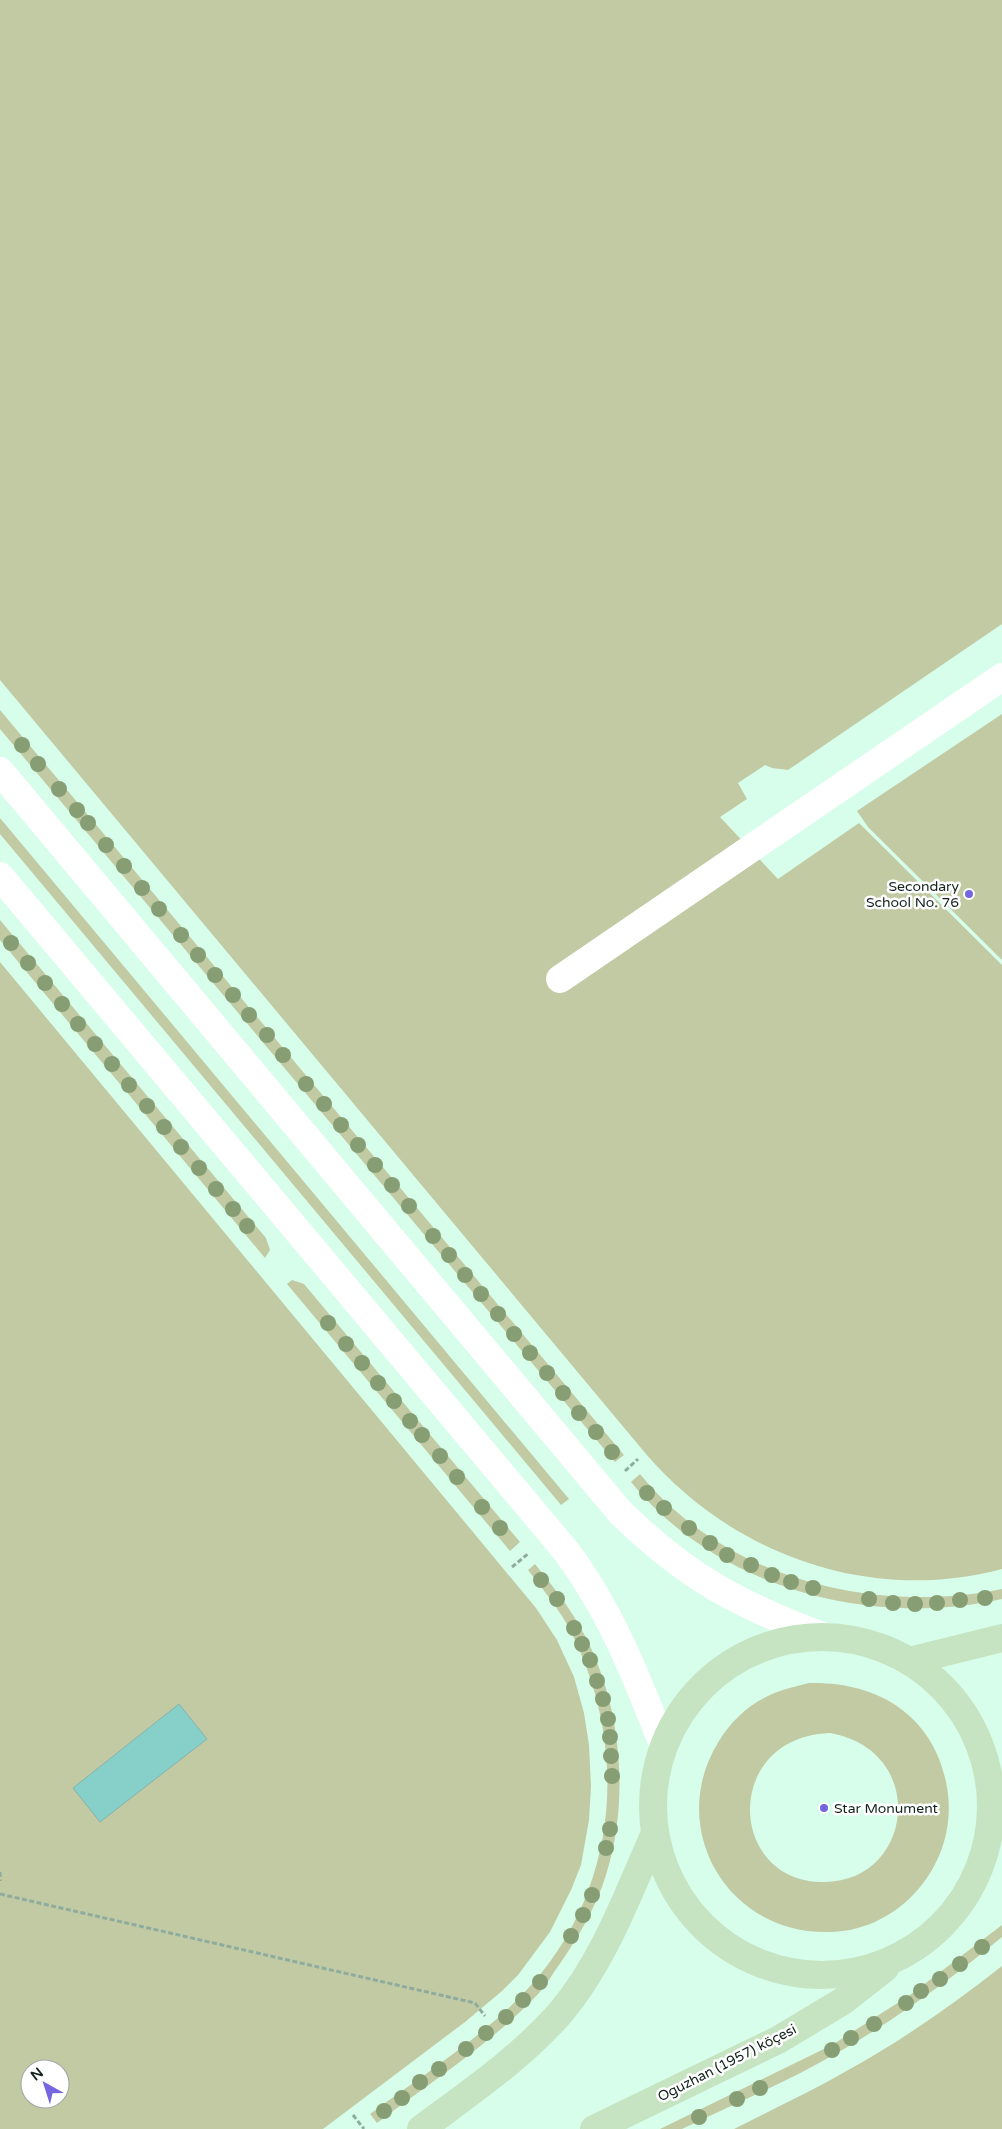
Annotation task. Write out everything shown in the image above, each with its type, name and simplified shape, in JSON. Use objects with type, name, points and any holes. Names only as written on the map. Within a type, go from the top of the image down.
[{"type":"main road","name":"Oguzhan (1957) köçesi","points":[[904,1954],[877,1966],[848,1973],[819,1975],[790,1972],[761,1964],[735,1951],[711,1934],[690,1913],[674,1889],[662,1862],[655,1834],[653,1804],[656,1775],[664,1747],[677,1720],[694,1696],[716,1675],[740,1659],[767,1647],[796,1640],[825,1638],[864,1643],[909,1661],[933,1678],[953,1700],[970,1724],[984,1760],[989,1780],[991,1809],[988,1838],[979,1867],[967,1893]]},
{"type":"main road","points":[[909,1661],[1002,1638]]},
{"type":"main road","name":"Oguzhan (1957) köçesi","points":[[421,2129],[510,2060],[538,2036],[562,2011],[588,1973],[616,1920],[655,1834]]},
{"type":"main road","name":"Oguzhan (1957) köçesi","points":[[594,2129],[778,2040],[843,2001],[928,1937],[949,1917],[967,1893],[1002,1861]]},
{"type":"street","points":[[560,979],[1002,677]]},
{"type":"street","points":[[0,770],[620,1512],[664,1553],[700,1580],[734,1600],[772,1618],[825,1638]]},
{"type":"street","points":[[0,876],[566,1551],[589,1582],[614,1626],[642,1688],[664,1747]]},
{"type":"path","points":[[0,1872],[0,1881]]},
{"type":"path","points":[[0,1894],[475,2003],[485,2016]]},
{"type":"path","points":[[353,2115],[364,2129]]},
{"type":"green space","points":[[0,0],[1002,0],[1002,624],[788,770],[765,765],[738,783],[747,799],[720,817],[778,879],[859,823],[1002,965],[1002,1569],[953,1578],[903,1580],[855,1575],[808,1563],[763,1544],[720,1520],[681,1490],[646,1454],[0,680]]},
{"type":"green space","points":[[0,710],[624,1455],[615,1462],[0,729]]},
{"type":"green space","name":"Secondary School No. 76","points":[[1002,714],[1002,960],[868,827],[857,811]]},
{"type":"green space","points":[[0,818],[569,1499],[561,1505],[0,834]]},
{"type":"green space","points":[[0,920],[266,1238],[270,1250],[265,1258],[0,940]]},
{"type":"green space","points":[[0,962],[536,1608],[557,1640],[574,1677],[584,1713],[589,1745],[591,1786],[589,1820],[581,1865],[550,1932],[518,1975],[502,1991],[465,2022],[323,2129],[0,2129]]},
{"type":"green space","points":[[292,1280],[304,1284],[520,1542],[510,1551],[287,1284]]},
{"type":"green space","points":[[640,1474],[675,1510],[714,1540],[758,1563],[805,1581],[854,1592],[903,1597],[953,1596],[1002,1589],[1002,1599],[952,1607],[901,1608],[850,1603],[800,1592],[752,1574],[707,1550],[667,1519],[631,1482]]},
{"type":"green space","points":[[535,1564],[579,1625],[593,1653],[613,1715],[618,1747],[620,1780],[614,1845],[606,1875],[597,1899],[580,1933],[539,1993],[501,2029],[377,2123],[370,2114],[433,2069],[496,2020],[532,1984],[561,1945],[583,1904],[598,1860],[606,1814],[607,1768],[602,1722],[590,1676],[571,1632],[557,1608],[528,1570]]},
{"type":"green space","points":[[809,1683],[834,1684],[857,1688],[897,1706],[914,1720],[928,1738],[939,1758],[948,1797],[949,1813],[944,1843],[939,1857],[923,1883],[913,1895],[885,1917],[863,1926],[841,1931],[829,1932],[793,1928],[761,1916],[735,1896],[716,1870],[703,1840],[699,1808],[704,1774],[719,1741],[733,1722],[751,1706],[775,1693]],"holes":[[[830,1733],[862,1745],[884,1764],[896,1789],[898,1816],[891,1841],[875,1863],[851,1877],[820,1882],[789,1875],[767,1858],[754,1835],[750,1808],[755,1781],[770,1758],[795,1740]]]},
{"type":"green space","points":[[1002,1925],[1002,1937],[922,1999],[859,2040],[799,2074],[682,2129],[660,2129],[832,2045],[910,1995]]},
{"type":"green space","points":[[1002,1966],[1002,2129],[734,2129],[821,2085],[890,2046],[966,1994]]},
{"type":"building","points":[[179,1704],[207,1739],[100,1822],[73,1788]]},
{"type":"place","name":"Secondary School No. 76","points":[[969,894]]},
{"type":"place","name":"Star Monument","points":[[824,1808]]}]
